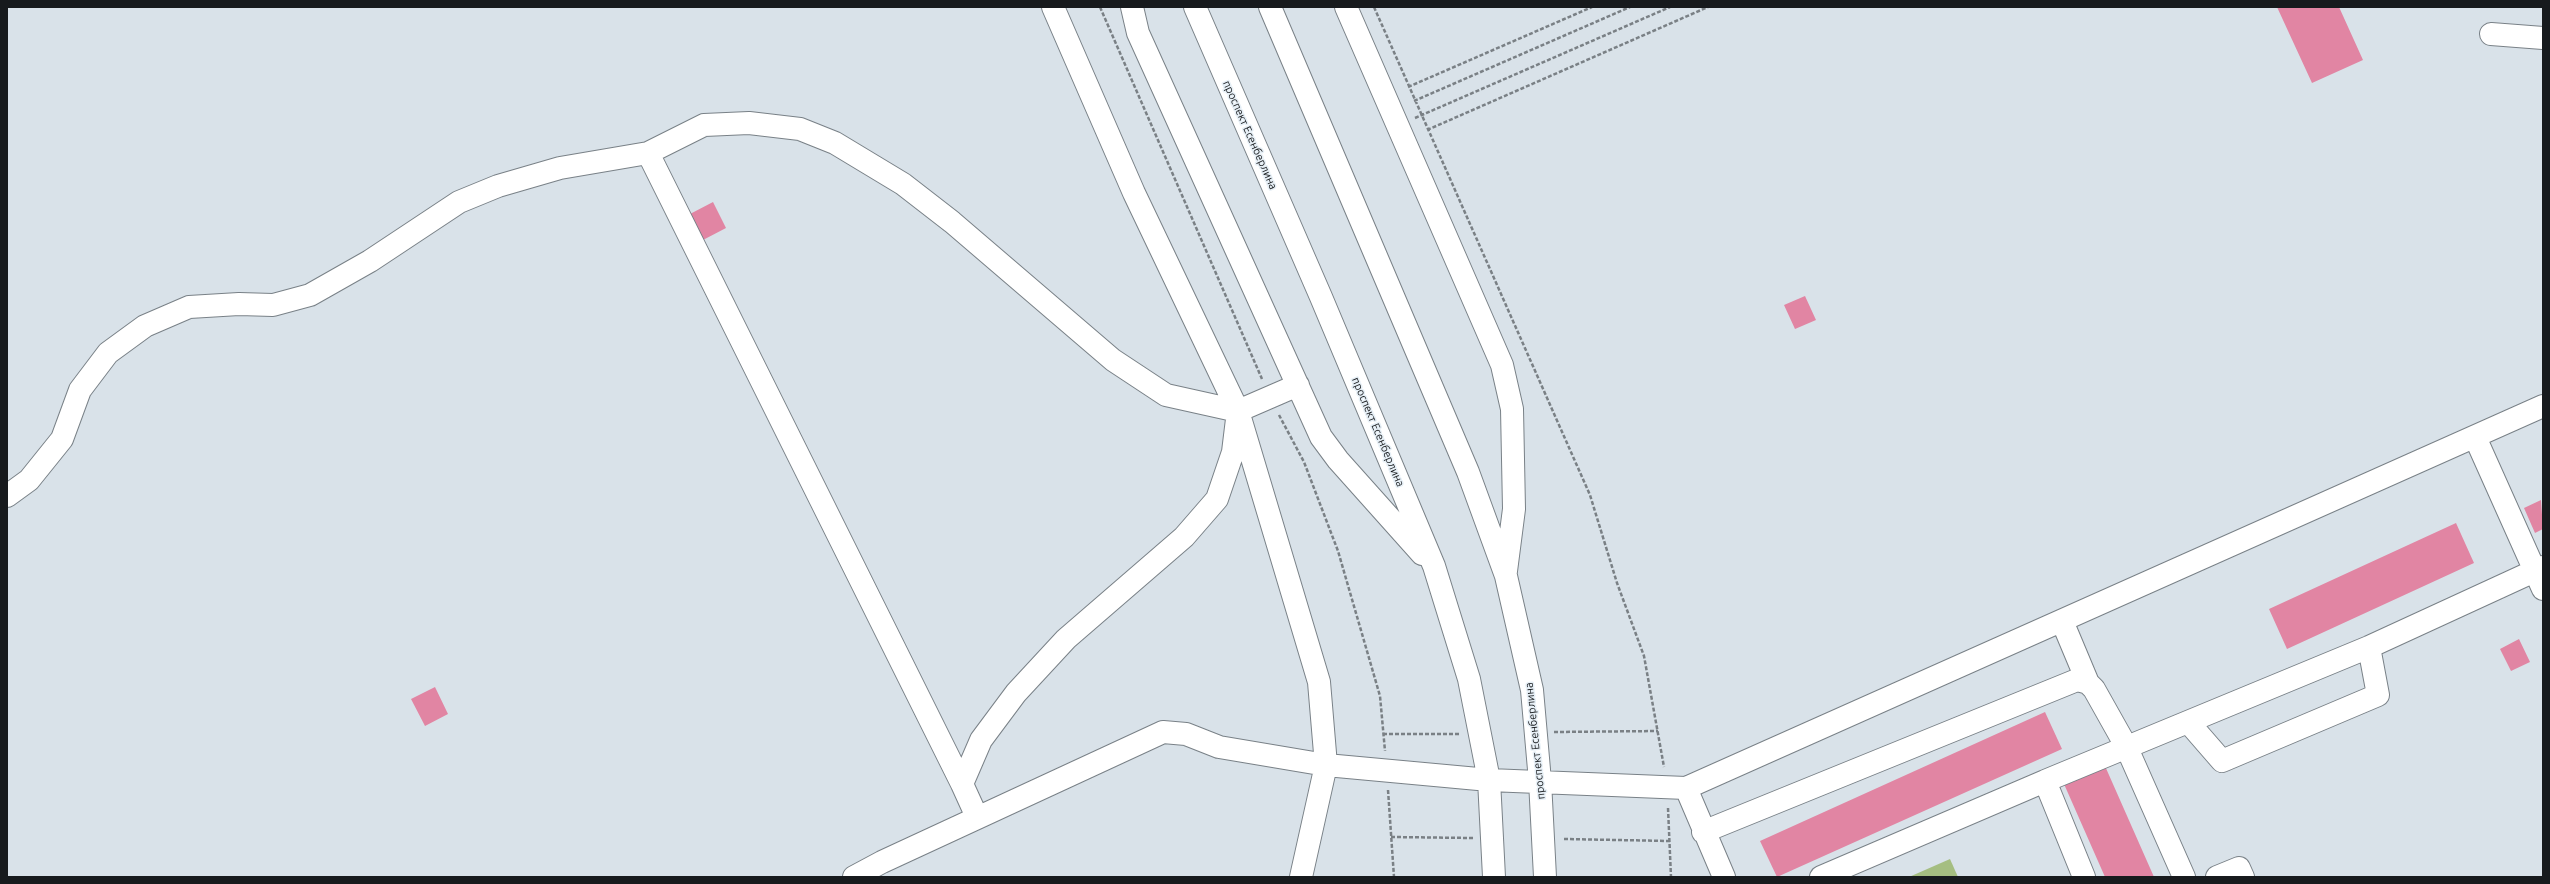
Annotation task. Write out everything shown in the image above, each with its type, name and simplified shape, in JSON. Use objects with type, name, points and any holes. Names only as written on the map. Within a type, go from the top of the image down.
[{"type":"street","points":[[1053,7],[1134,193],[1238,411],[1319,682],[1326,765],[1302,877]]},
{"type":"street","points":[[1132,7],[1138,33],[1321,437],[1338,460],[1434,566]]},
{"type":"street","name":"проспект Есенберлина","points":[[1194,7],[1324,304],[1434,566],[1469,679],[1489,780],[1494,877]]},
{"type":"street","name":"проспект Есенберлина","points":[[1270,7],[1468,472],[1506,576],[1532,690],[1540,781],[1545,877]]},
{"type":"street","points":[[1346,7],[1502,365],[1512,409],[1514,509],[1506,576]]},
{"type":"street","points":[[2492,34],[2543,38]]},
{"type":"street","points":[[7,496],[29,480],[62,439],[80,390],[108,353],[145,326],[189,307],[239,304],[273,305],[310,295],[370,261],[459,202],[498,186],[560,168],[648,153],[704,125],[749,123],[800,129],[835,143],[903,184],[940,212],[1113,360],[1166,394],[1238,411],[1298,384]]},
{"type":"street","points":[[648,153],[962,784],[976,817]]},
{"type":"street","points":[[854,877],[885,869],[976,817],[1163,732],[1186,734],[1219,747],[1326,765],[1489,780],[1677,788],[2062,621],[2543,406]]},
{"type":"street","points":[[962,784],[981,740],[1016,693],[1066,639],[1184,537],[1216,499],[1233,452],[1238,411]]},
{"type":"street","points":[[1821,877],[2126,746],[2189,723],[2540,575],[2476,437]]},
{"type":"street","points":[[2062,621],[2088,683],[2126,746],[2184,877]]},
{"type":"street","points":[[2189,723],[2222,761],[2378,695],[2369,647]]},
{"type":"street","points":[[1703,832],[2077,680],[2088,683]]},
{"type":"street","points":[[2045,781],[2083,877]]},
{"type":"street","points":[[1677,788],[1703,832],[1724,877]]},
{"type":"street","points":[[2216,877],[2239,868],[2243,877]]},
{"type":"path","points":[[1100,7],[1270,397],[1304,462],[1338,552],[1380,696],[1394,877]]},
{"type":"path","points":[[1374,7],[1427,130],[1476,232],[1590,495],[1617,583],[1644,656],[1658,731],[1677,788],[1670,841],[1671,877]]},
{"type":"path","points":[[1408,87],[1592,7]]},
{"type":"path","points":[[1414,101],[1630,7]]},
{"type":"path","points":[[1399,128],[1421,115],[1670,7]]},
{"type":"path","points":[[1427,130],[1708,7]]},
{"type":"path","points":[[1536,733],[1658,731]]},
{"type":"path","points":[[1383,734],[1480,734]]},
{"type":"path","points":[[1391,837],[1492,838]]},
{"type":"path","points":[[1543,839],[1670,841]]},
{"type":"green space","points":[[1950,859],[1958,877],[1909,877]]},
{"type":"building","points":[[2277,7],[2339,7],[2363,60],[2312,83]]},
{"type":"building","points":[[713,202],[726,228],[703,240],[690,214]]},
{"type":"building","points":[[1805,296],[1816,320],[1795,329],[1784,305]]},
{"type":"building","points":[[2541,500],[2543,529],[2535,533],[2524,508]]},
{"type":"building","points":[[2456,523],[2474,563],[2287,649],[2269,609]]},
{"type":"building","points":[[2519,639],[2530,662],[2511,671],[2500,649]]},
{"type":"building","points":[[435,687],[448,714],[425,726],[411,699]]},
{"type":"building","points":[[2045,712],[2062,749],[1777,877],[1760,841]]},
{"type":"building","points":[[2105,766],[2154,877],[2105,877],[2064,784]]}]
